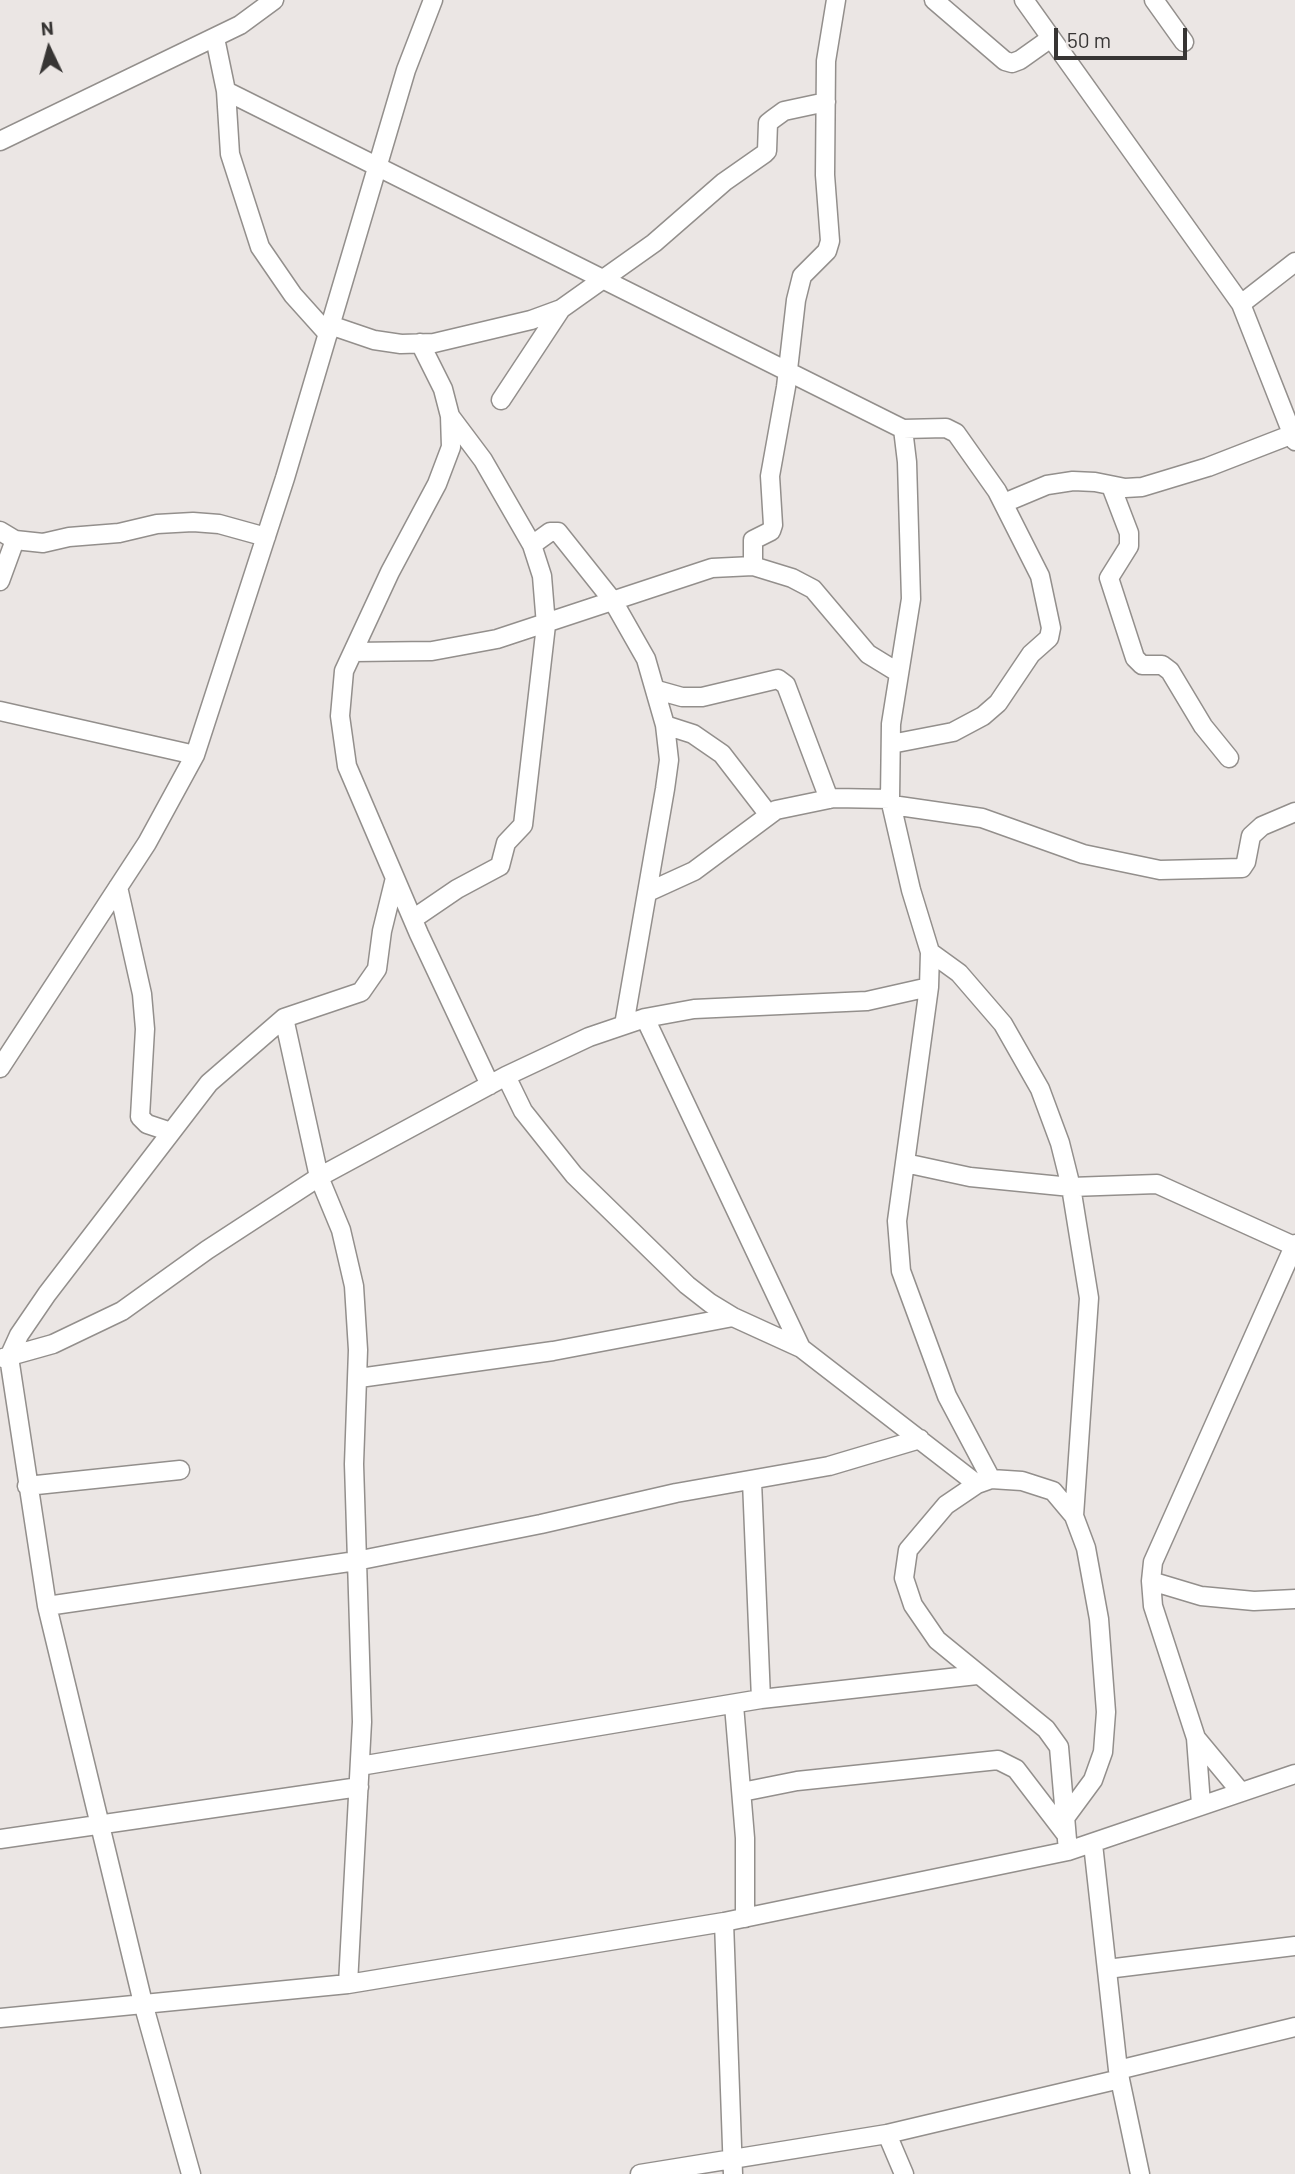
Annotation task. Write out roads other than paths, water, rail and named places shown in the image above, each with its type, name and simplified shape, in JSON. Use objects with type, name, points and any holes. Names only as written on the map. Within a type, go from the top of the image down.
[{"type":"street","points":[[0,141],[215,38],[240,25],[274,0]]},
{"type":"street","points":[[0,1068],[147,843],[195,755],[266,537],[406,70],[433,0]]},
{"type":"street","points":[[753,566],[753,540],[771,531],[773,525],[770,476],[788,372],[796,300],[802,276],[827,251],[830,241],[825,176],[826,61],[836,0]]},
{"type":"street","points":[[934,0],[1005,61],[1020,60],[1051,38]]},
{"type":"street","points":[[1004,503],[1047,485],[1073,481],[1142,487],[1294,438],[1271,374],[1241,304],[1024,0]]},
{"type":"street","points":[[1154,0],[1184,42]]},
{"type":"street","points":[[215,38],[226,91],[230,154],[260,247],[293,295],[329,329],[374,340],[420,343],[462,338],[561,309],[683,219],[738,170],[767,151],[767,130],[773,119],[784,111],[826,102]]},
{"type":"street","points":[[226,91],[903,429],[952,430],[1004,503],[1041,576],[1049,618],[1049,638],[1031,654],[998,703],[983,716],[953,732],[891,744]]},
{"type":"street","points":[[1241,304],[1295,262]]},
{"type":"street","points":[[501,400],[561,309]]},
{"type":"street","points":[[420,343],[443,389],[450,416],[450,447],[438,484],[390,572],[344,671],[340,716],[347,766],[413,919],[490,1085]]},
{"type":"street","points":[[1271,374],[1295,401]]},
{"type":"street","points":[[413,919],[457,889],[500,866],[506,843],[523,825],[546,625],[542,576],[532,545],[483,460],[450,416]]},
{"type":"street","points":[[903,429],[907,462],[911,599],[891,744],[891,802],[911,890],[930,952],[929,988],[897,1221],[901,1270],[947,1396],[984,1481]]},
{"type":"street","points":[[1111,486],[1129,533],[1129,546],[1109,578],[1135,658],[1142,665],[1162,665],[1170,671],[1203,726],[1229,758]]},
{"type":"street","points":[[0,581],[8,535],[43,543],[80,536],[119,534],[157,524],[193,522],[219,524],[266,537]]},
{"type":"street","points":[[532,545],[550,532],[558,532],[613,601],[646,659],[665,725],[669,760],[624,1025]]},
{"type":"street","points":[[353,652],[432,651],[497,639],[712,568],[753,566],[792,578],[813,589],[868,654],[899,673]]},
{"type":"street","points":[[657,690],[682,697],[702,698],[778,679],[786,685],[830,799]]},
{"type":"street","points":[[0,711],[195,755]]},
{"type":"street","points":[[665,725],[693,734],[722,754],[769,815]]},
{"type":"street","points":[[648,892],[694,871],[769,815],[807,802],[830,799],[891,802],[982,818],[1083,854],[1160,870],[1242,867],[1246,862],[1251,836],[1262,826],[1295,812]]},
{"type":"street","points":[[191,2174],[143,2003],[47,1606],[4,1358],[47,1294],[209,1083],[284,1018],[361,992],[377,969],[382,931],[396,878]]},
{"type":"street","points":[[118,887],[142,994],[145,1029],[140,1117],[147,1124],[171,1132]]},
{"type":"street","points":[[930,952],[959,973],[983,996],[1022,1054],[1040,1089],[1060,1143],[1071,1187],[1089,1298],[1074,1516]]},
{"type":"street","points":[[4,1358],[52,1343],[122,1311],[207,1250],[319,1177],[506,1076],[589,1037],[645,1018],[694,1009],[867,1001],[929,988]]},
{"type":"street","points":[[284,1018],[319,1177],[341,1230],[354,1286],[359,1378],[355,1464],[356,1561],[362,1638],[360,1766],[348,1984]]},
{"type":"street","points":[[645,1018],[801,1348]]},
{"type":"street","points":[[0,2018],[348,1984],[724,1922],[1066,1834],[1093,1780],[1102,1752],[1106,1712],[1099,1619],[1086,1548],[1074,1516],[1053,1491],[1022,1481],[984,1481],[920,1439],[801,1348],[733,1317],[687,1285],[574,1175],[523,1111],[506,1076]]},
{"type":"street","points":[[905,1163],[970,1177],[1071,1187],[1157,1184],[1295,1248],[1153,1562],[1153,1606],[1196,1738],[1201,1804]]},
{"type":"street","points":[[359,1378],[552,1351],[733,1317]]},
{"type":"street","points":[[47,1606],[356,1561],[541,1524],[676,1493],[829,1466],[920,1439]]},
{"type":"street","points":[[27,1486],[180,1470]]},
{"type":"street","points":[[752,1481],[761,1699]]},
{"type":"street","points":[[984,1481],[946,1506],[908,1550],[904,1578],[913,1605],[937,1640],[1046,1729],[1059,1747],[1066,1834]]},
{"type":"street","points":[[1151,1581],[1201,1596],[1254,1601],[1295,1599]]},
{"type":"street","points":[[360,1766],[761,1699],[977,1675]]},
{"type":"street","points":[[734,1705],[741,1792],[745,1918]]},
{"type":"street","points":[[1196,1738],[1240,1791]]},
{"type":"street","points":[[741,1792],[797,1781],[998,1760],[1016,1769],[1066,1834],[1093,1844],[1201,1804],[1295,1774]]},
{"type":"street","points":[[0,1839],[100,1822],[359,1787]]},
{"type":"street","points":[[1093,1844],[1119,2075],[1140,2174]]},
{"type":"street","points":[[724,1922],[733,2167]]},
{"type":"street","points":[[1107,1969],[1295,1946]]},
{"type":"street","points":[[640,2174],[733,2167],[887,2134],[1295,2027]]},
{"type":"street","points":[[887,2134],[904,2174]]}]
